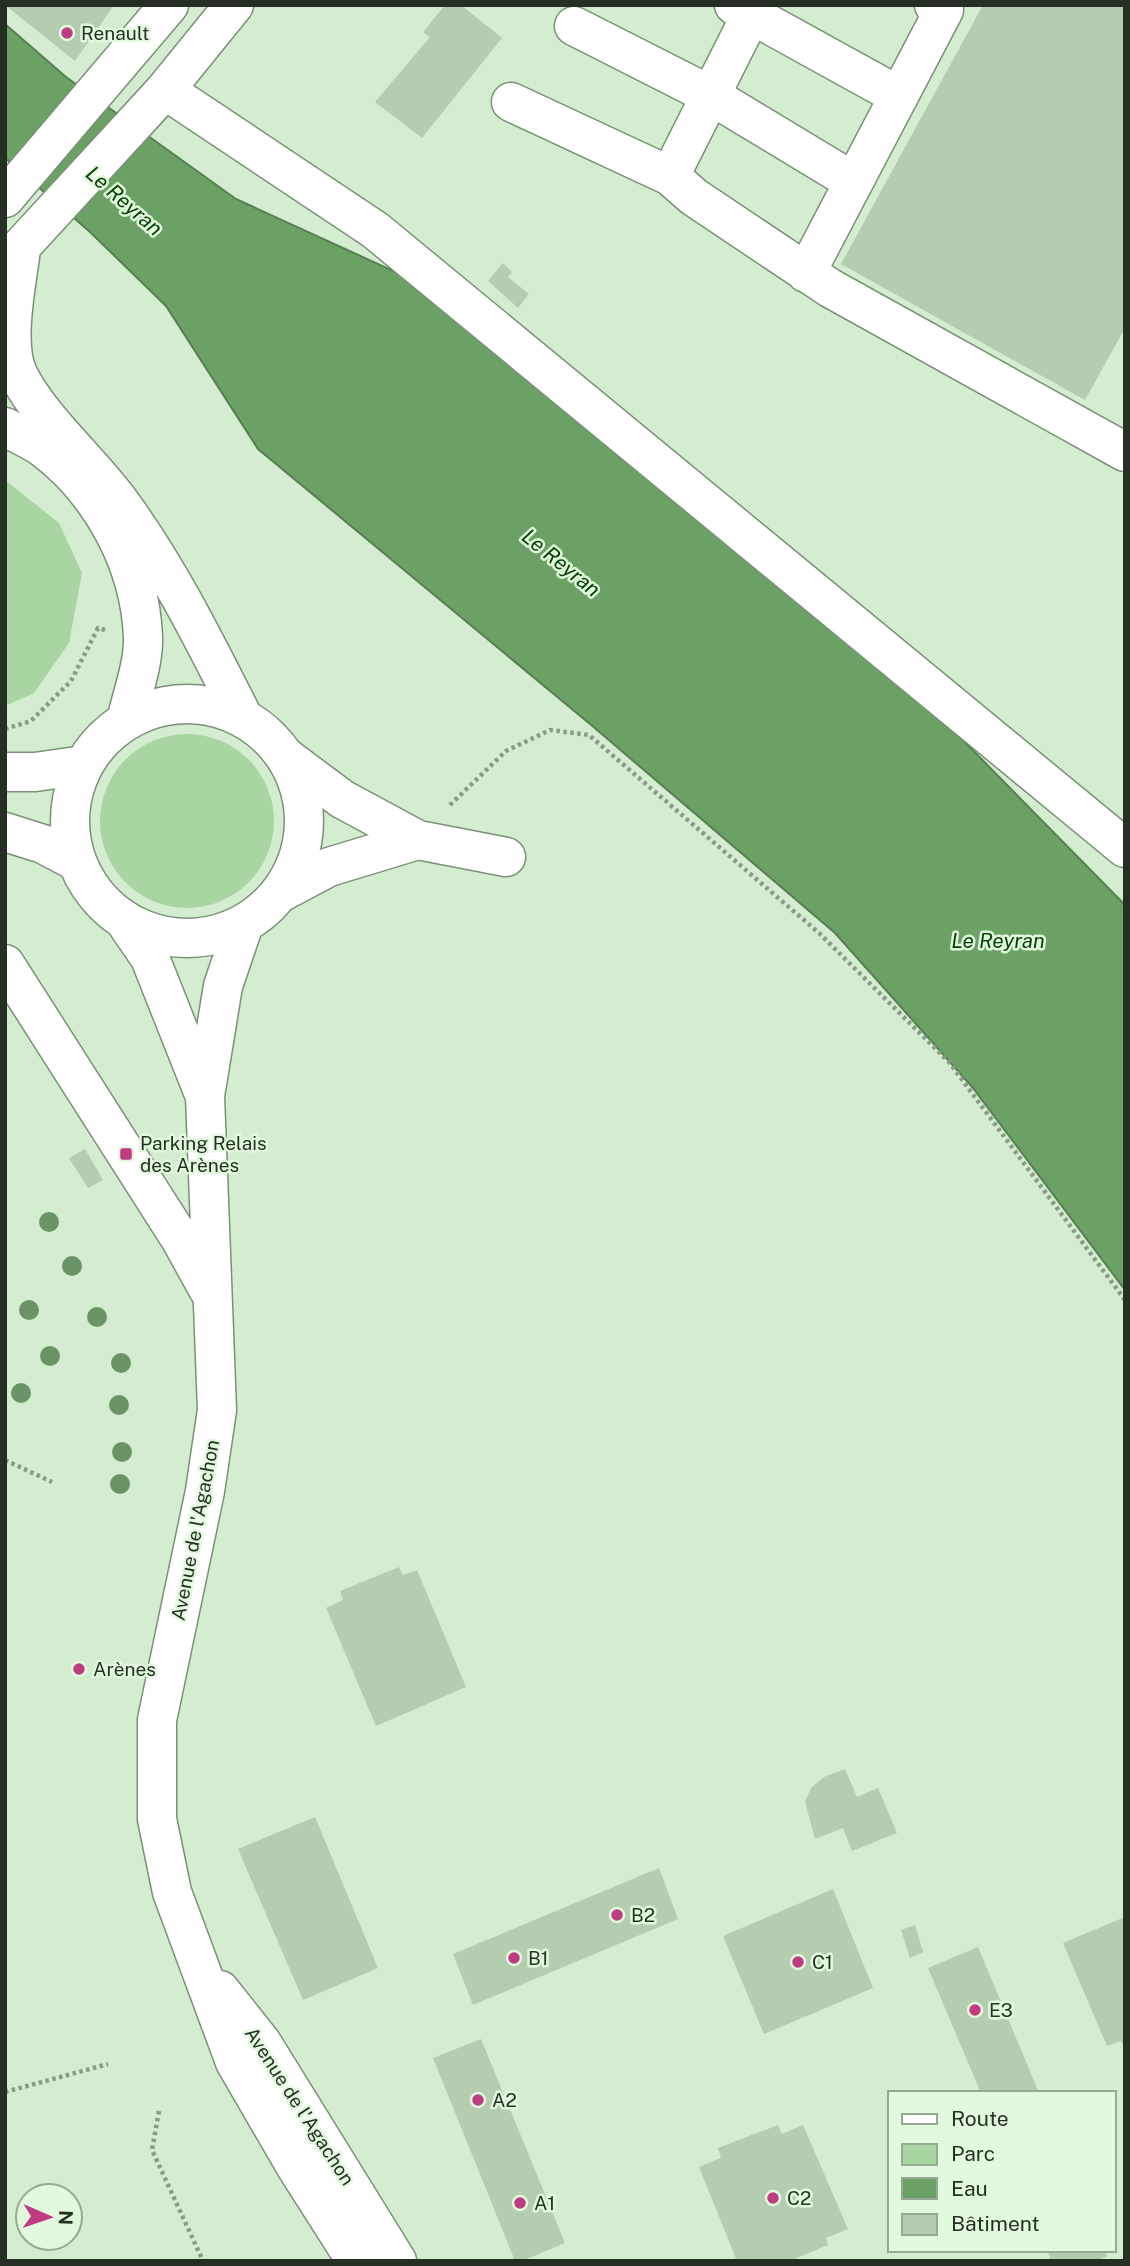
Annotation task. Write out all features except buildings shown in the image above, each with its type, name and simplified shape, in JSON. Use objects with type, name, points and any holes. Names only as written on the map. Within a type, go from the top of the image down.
[{"type":"main road","points":[[7,198],[169,5]]},
{"type":"main road","points":[[234,5],[156,100],[23,246],[12,347],[18,374],[121,503],[152,548],[188,608],[243,717]]},
{"type":"main road","points":[[806,273],[944,10],[933,5]]},
{"type":"main road","points":[[670,176],[710,94],[747,8],[899,96]]},
{"type":"main road","points":[[574,26],[710,94],[854,182]]},
{"type":"main road","points":[[156,100],[375,230],[1125,848]]},
{"type":"main road","points":[[512,102],[670,176],[694,198],[806,273],[1125,452]]},
{"type":"main road","points":[[5,427],[42,447],[74,476],[106,517],[125,552],[138,594],[144,639],[126,721]]},
{"type":"main road","points":[[124,920],[152,934],[183,939],[215,936],[244,924],[264,911],[280,893],[295,869],[303,841],[305,812],[299,784],[287,758],[268,734],[243,717],[215,706],[184,703],[154,708],[126,721],[102,740],[84,765],[70,813],[71,838],[77,862],[96,895],[124,920],[150,958],[205,1096]]},
{"type":"main road","points":[[287,758],[342,799],[418,840],[506,857]]},
{"type":"main road","points":[[5,772],[36,772],[84,765]]},
{"type":"main road","points":[[5,832],[43,844],[77,862]]},
{"type":"main road","points":[[280,893],[328,867],[418,840]]},
{"type":"main road","points":[[205,1096],[223,986],[244,924]]},
{"type":"main road","points":[[5,964],[181,1240],[212,1297]]},
{"type":"main road","name":"Avenue de l'Agachon","points":[[205,1096],[217,1410],[205,1491],[157,1720],[157,1819],[172,1892],[235,2062],[296,2167],[356,2261]]},
{"type":"main road","name":"Avenue de l'Agachon","points":[[195,1958],[262,2043],[397,2261]]},
{"type":"path","points":[[5,729],[31,721],[71,681],[98,628]]},
{"type":"path","points":[[418,840],[473,780],[506,751],[550,730],[589,735],[819,933],[949,1062],[1125,1300]]},
{"type":"path","points":[[5,1460],[52,1482]]},
{"type":"path","points":[[5,2092],[108,2064]]},
{"type":"path","points":[[159,2111],[152,2150],[203,2261]]},
{"type":"green space","points":[[5,480],[59,523],[82,573],[69,643],[34,693],[5,706]]},
{"type":"green space","points":[[187,734],[220,741],[249,759],[267,788],[274,821],[267,854],[249,883],[220,901],[187,908],[154,901],[125,883],[107,854],[100,821],[107,788],[125,759],[154,741]]},
{"type":"water","name":"Le Reyran","points":[[5,24],[66,77],[236,199],[413,280],[955,732],[1125,905],[1125,1290],[973,1088],[835,933],[590,724],[258,449],[166,306],[90,232],[5,158]]},
{"type":"place","name":"Renault","points":[[67,33]]},
{"type":"place","name":"Parking Relais des Arènes","points":[[126,1154]]},
{"type":"place","name":"Arènes","points":[[79,1669]]},
{"type":"place","name":"B2","points":[[617,1915]]},
{"type":"place","name":"B1","points":[[514,1958]]},
{"type":"place","name":"C1","points":[[798,1962]]},
{"type":"place","name":"E3","points":[[975,2010]]},
{"type":"place","name":"A2","points":[[478,2100]]},
{"type":"place","name":"C2","points":[[773,2198]]},
{"type":"place","name":"A1","points":[[520,2203]]}]
